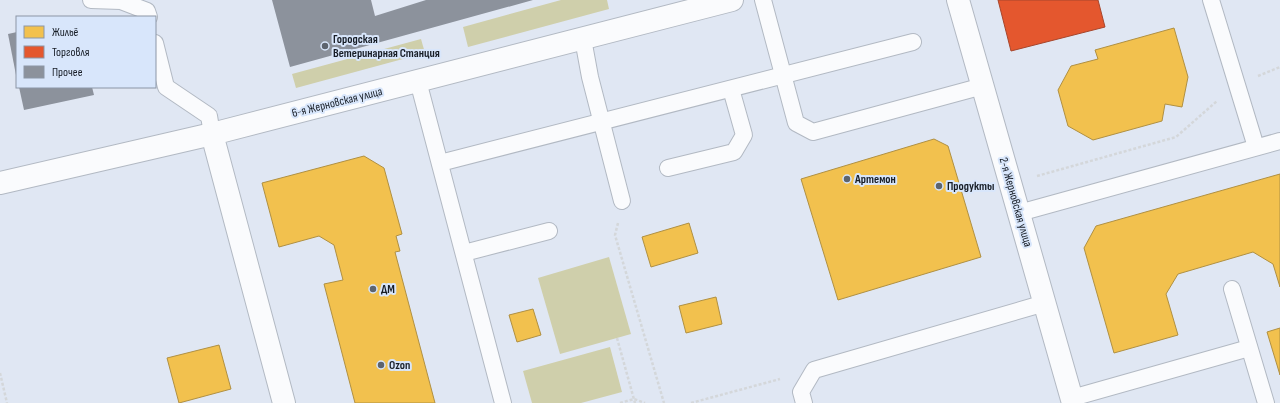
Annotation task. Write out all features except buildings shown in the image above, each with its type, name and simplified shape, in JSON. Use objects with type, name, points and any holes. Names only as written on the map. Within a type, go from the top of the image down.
[{"type":"street","name":"6-я Жерновская улица","points":[[0,183],[212,134],[732,0]]},
{"type":"street","name":"2-я Жерновская улица","points":[[958,0],[1073,400]]},
{"type":"street","points":[[212,134],[284,403]]},
{"type":"lane","points":[[91,0],[121,1],[147,11],[148,16]]},
{"type":"lane","points":[[763,0],[796,123],[812,132],[983,86]]},
{"type":"lane","points":[[1211,0],[1256,148]]},
{"type":"lane","points":[[583,39],[590,77],[622,201]]},
{"type":"lane","points":[[440,163],[913,42]]},
{"type":"lane","points":[[156,47],[166,87],[209,116],[212,134]]},
{"type":"lane","points":[[418,81],[503,403]]},
{"type":"lane","points":[[668,168],[734,152],[744,135],[731,89]]},
{"type":"lane","points":[[1019,213],[1280,141]]},
{"type":"lane","points":[[464,253],[549,231]]},
{"type":"lane","points":[[1232,289],[1266,403]]},
{"type":"lane","points":[[804,403],[801,392],[814,370],[1045,303]]},
{"type":"lane","points":[[1073,400],[1249,348]]},
{"type":"path","points":[[1033,177],[1176,136],[1237,83]]},
{"type":"path","points":[[622,201],[615,235],[664,403]]},
{"type":"path","points":[[618,338],[634,401]]},
{"type":"path","points":[[691,403],[814,370]]},
{"type":"path","points":[[0,373],[7,403]]},
{"type":"path","points":[[620,403],[634,401],[645,403]]},
{"type":"green space","points":[[561,0],[607,0],[609,9],[468,47],[463,27]]},
{"type":"green space","points":[[421,39],[425,53],[296,88],[292,74]]},
{"type":"green space","points":[[609,257],[631,334],[560,354],[538,278]]},
{"type":"green space","points":[[610,347],[622,392],[581,403],[532,403],[523,371]]},
{"type":"place","name":"Городская Ветеринарная Станция","points":[[325,46]]},
{"type":"place","name":"Артемон","points":[[847,179]]},
{"type":"place","name":"Продукты","points":[[939,186]]},
{"type":"place","name":"ДМ","points":[[373,289]]},
{"type":"place","name":"Ozon","points":[[381,365]]}]
